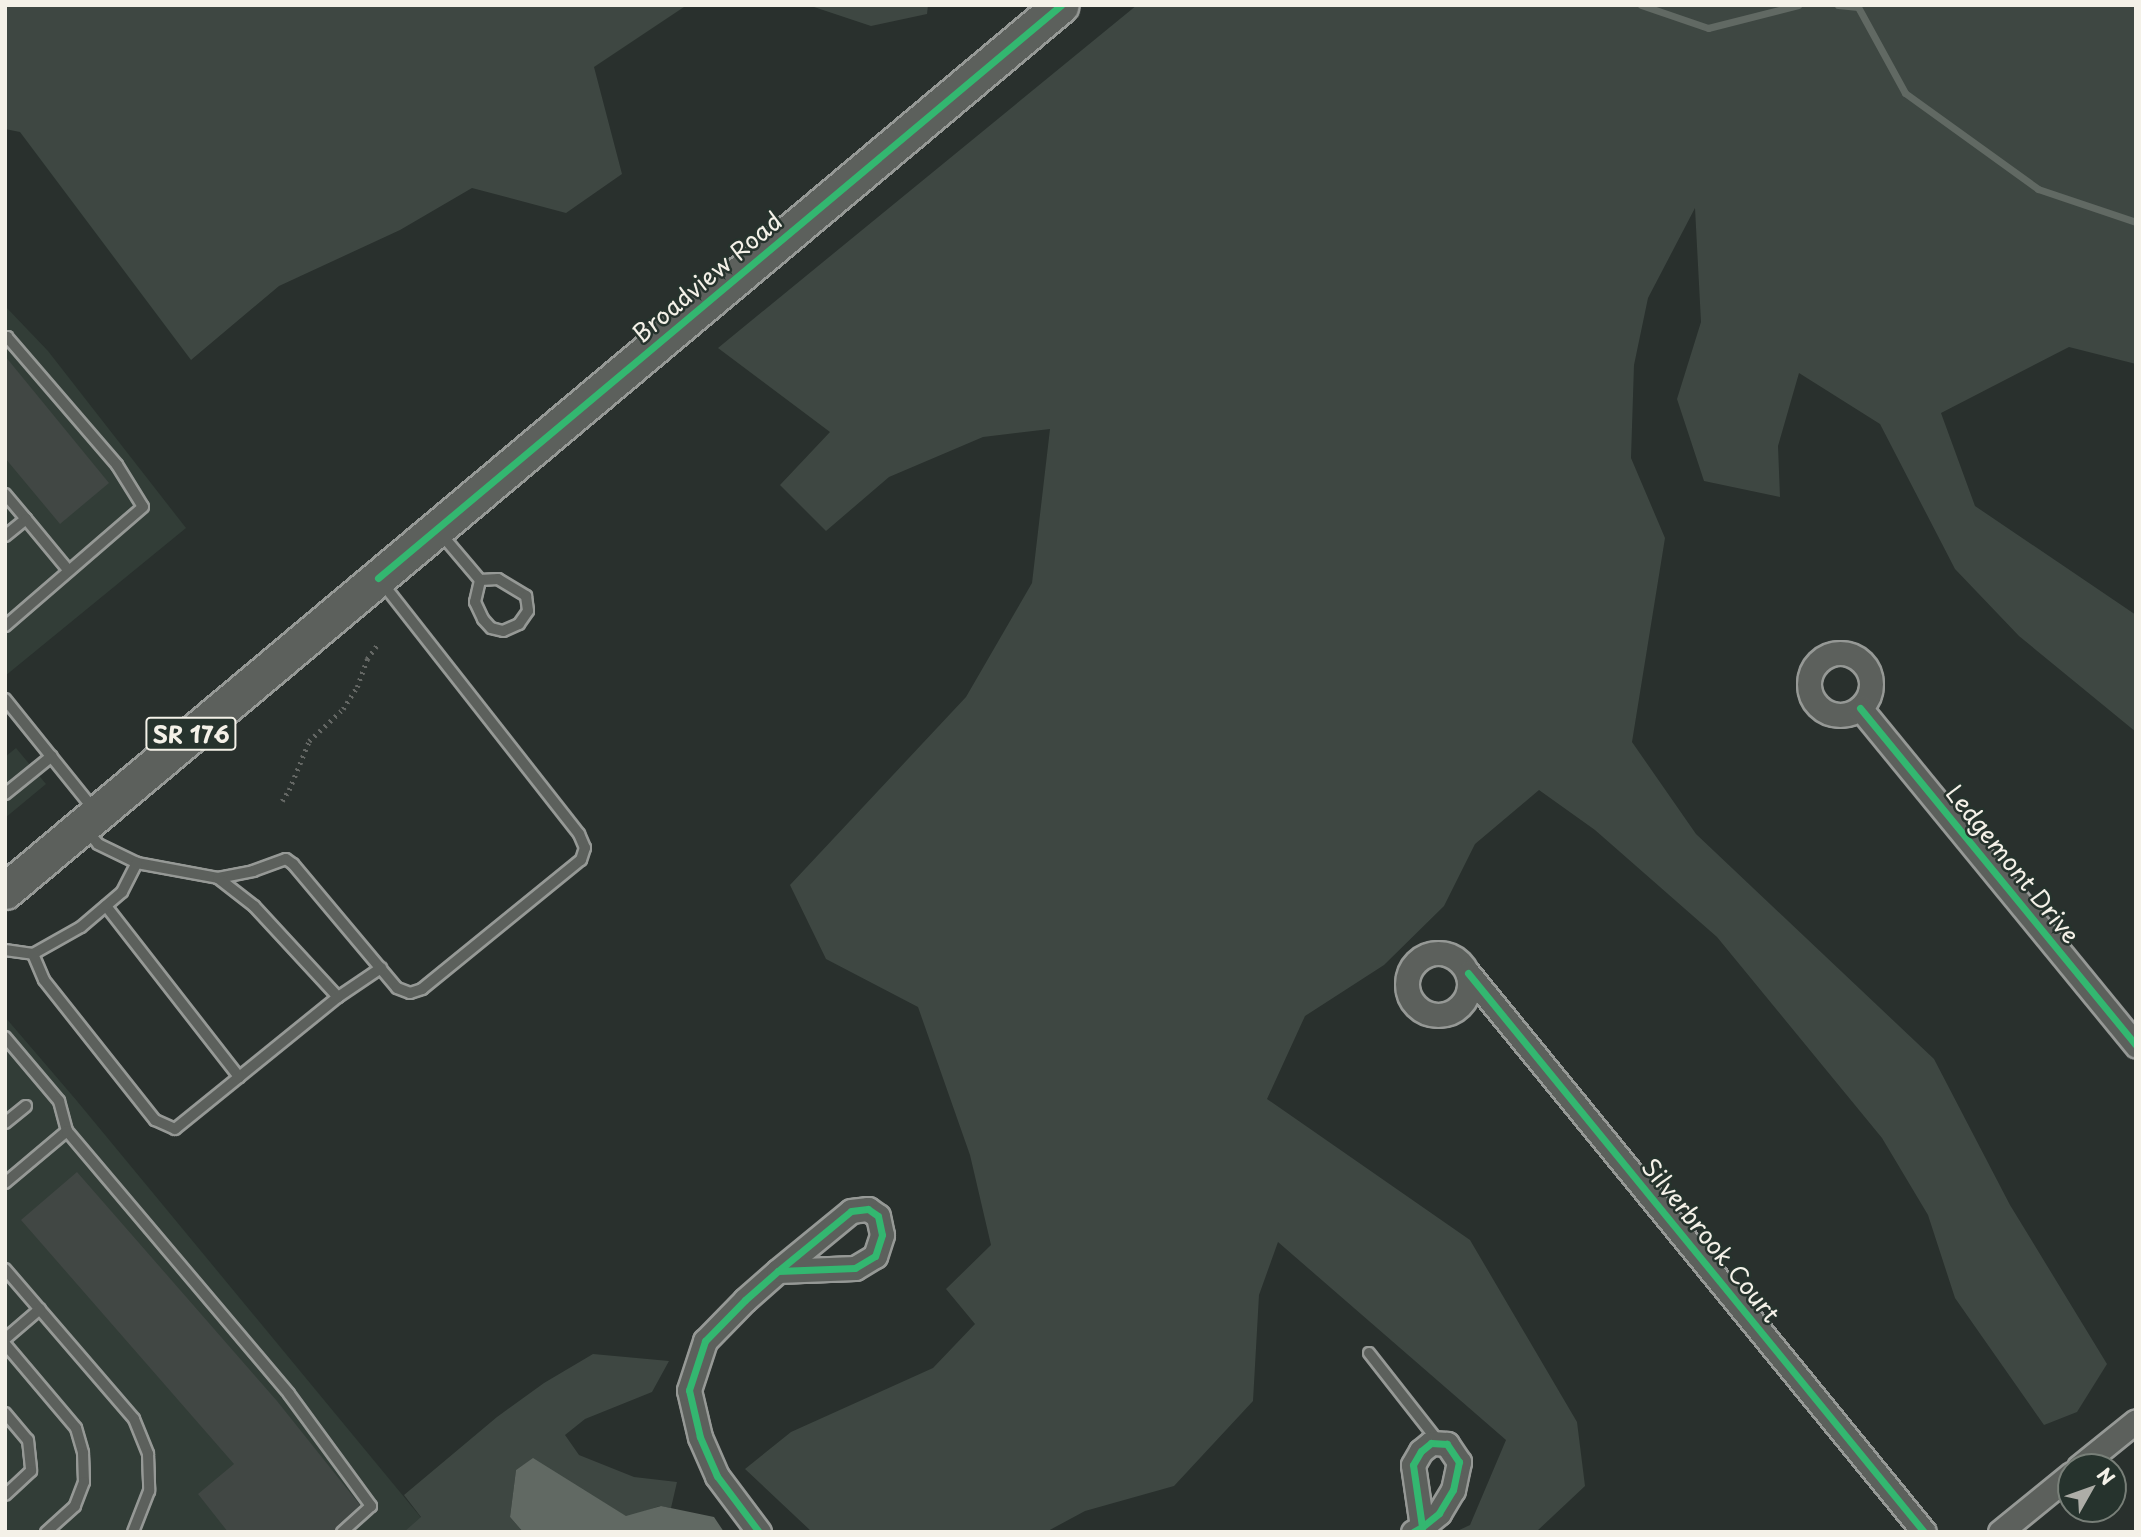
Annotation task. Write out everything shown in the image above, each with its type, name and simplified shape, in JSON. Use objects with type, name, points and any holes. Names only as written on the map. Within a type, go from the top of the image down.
[{"type":"main road","name":"Broadview Road","points":[[5,891],[1062,5]]},
{"type":"street","name":"Ledgemont Drive","points":[[1860,708],[2136,1045]]},
{"type":"street","name":"Silverbrook Court","points":[[1468,973],[1924,1532]]},
{"type":"street","points":[[759,1532],[717,1476],[700,1437],[690,1390],[705,1341],[778,1271]]},
{"type":"street","points":[[2096,1453],[2136,1421]]},
{"type":"street","points":[[1431,1443],[1447,1444],[1459,1462],[1453,1490],[1440,1513],[1418,1529],[1413,1465],[1421,1451],[1431,1443]]},
{"type":"street","points":[[2000,1532],[2057,1485]]},
{"type":"lane","points":[[5,626],[144,508],[117,466],[6,338]]},
{"type":"lane","points":[[5,494],[69,571]]},
{"type":"lane","points":[[5,536],[26,519]]},
{"type":"lane","points":[[436,529],[480,580]]},
{"type":"lane","points":[[5,699],[52,757],[90,820],[98,844],[137,863],[218,878],[253,871],[286,859],[397,988],[410,993],[422,989],[580,860],[585,848],[579,834],[378,578]]},
{"type":"lane","points":[[498,579],[526,596],[528,611],[519,624],[503,631],[491,628],[483,619],[475,602],[480,580],[498,579]]},
{"type":"lane","points":[[5,794],[52,757]]},
{"type":"lane","points":[[5,950],[33,954],[81,927],[122,892],[137,863]]},
{"type":"lane","points":[[218,878],[254,906],[338,997]]},
{"type":"lane","points":[[106,906],[239,1077]]},
{"type":"lane","points":[[33,954],[44,980],[155,1120],[175,1129],[338,997],[381,968]]},
{"type":"lane","points":[[5,1037],[59,1101],[67,1131],[289,1394],[371,1506],[342,1532]]},
{"type":"lane","points":[[5,1123],[26,1106]]},
{"type":"lane","points":[[5,1183],[67,1131]]},
{"type":"lane","points":[[5,1269],[134,1419],[148,1454],[149,1490],[133,1532]]},
{"type":"lane","points":[[40,1309],[5,1341],[76,1428],[83,1453],[84,1482],[75,1506],[46,1532]]},
{"type":"lane","points":[[1369,1353],[1440,1444]]},
{"type":"lane","points":[[5,1413],[27,1440],[31,1471],[5,1495]]},
{"type":"path","points":[[282,801],[309,741],[343,709],[357,687],[367,659],[377,645]]},
{"type":"shaded area","points":[[5,5],[687,5],[594,67],[622,174],[566,213],[472,188],[400,230],[279,286],[191,360],[20,132],[5,129]]},
{"type":"shaded area","points":[[808,5],[928,5],[927,14],[871,26]]},
{"type":"shaded area","points":[[1137,5],[2136,5],[2136,364],[2069,347],[1941,413],[1975,506],[2136,615],[2136,732],[2019,636],[1955,569],[1880,424],[1799,373],[1778,446],[1780,497],[1704,481],[1677,399],[1701,322],[1695,208],[1648,298],[1634,365],[1631,458],[1665,538],[1632,742],[1696,834],[1934,1059],[2010,1205],[2107,1364],[2077,1412],[2044,1425],[1955,1298],[1928,1215],[1882,1138],[1717,937],[1595,830],[1539,790],[1475,844],[1444,906],[1384,965],[1305,1016],[1267,1099],[1470,1240],[1577,1422],[1585,1486],[1536,1532],[1455,1532],[1470,1525],[1506,1440],[1278,1242],[1259,1295],[1253,1401],[1174,1486],[1085,1511],[1046,1532],[812,1532],[745,1469],[791,1432],[933,1368],[975,1324],[946,1289],[991,1245],[970,1155],[918,1007],[826,959],[790,885],[966,697],[1032,583],[1050,429],[983,437],[889,477],[826,531],[780,485],[830,432],[718,348]]},
{"type":"shaded area","points":[[5,306],[48,351],[186,528],[5,676]]},
{"type":"shaded area","points":[[16,748],[46,784],[5,818],[5,757]]},
{"type":"shaded area","points":[[5,1017],[77,1101],[433,1532],[5,1532]]},
{"type":"shaded area","points":[[593,1354],[669,1361],[652,1392],[585,1419],[565,1435],[579,1455],[634,1477],[677,1482],[671,1508],[660,1506],[627,1517],[533,1459],[516,1470],[510,1517],[523,1532],[404,1532],[421,1517],[404,1495],[497,1417],[544,1383]]},
{"type":"shaded area","points":[[533,1458],[626,1516],[661,1506],[714,1517],[724,1532],[523,1532],[510,1517],[516,1470]]},
{"type":"building","points":[[5,356],[109,483],[60,524],[5,458]]},
{"type":"building","points":[[77,1172],[277,1401],[360,1505],[333,1532],[228,1532],[198,1494],[234,1464],[21,1220]]},
{"type":"waterway","points":[[1641,5],[1708,28],[1798,5]]},
{"type":"waterway","points":[[1838,5],[1858,7],[1905,93],[2038,189],[2136,222]]},
{"type":"cycle path","points":[[378,578],[1061,5]]},
{"type":"cycle path","points":[[1860,708],[2136,1045]]},
{"type":"cycle path","points":[[1468,973],[1924,1532]]},
{"type":"cycle path","points":[[759,1532],[717,1476],[700,1437],[689,1390],[705,1341],[745,1300],[778,1271],[851,1211],[868,1209],[878,1216],[882,1235],[875,1256],[855,1268],[778,1271]]},
{"type":"cycle path","points":[[1413,1532],[1422,1527],[1439,1513],[1453,1490],[1459,1462],[1447,1444],[1431,1443],[1421,1451],[1413,1465],[1422,1527]]}]
